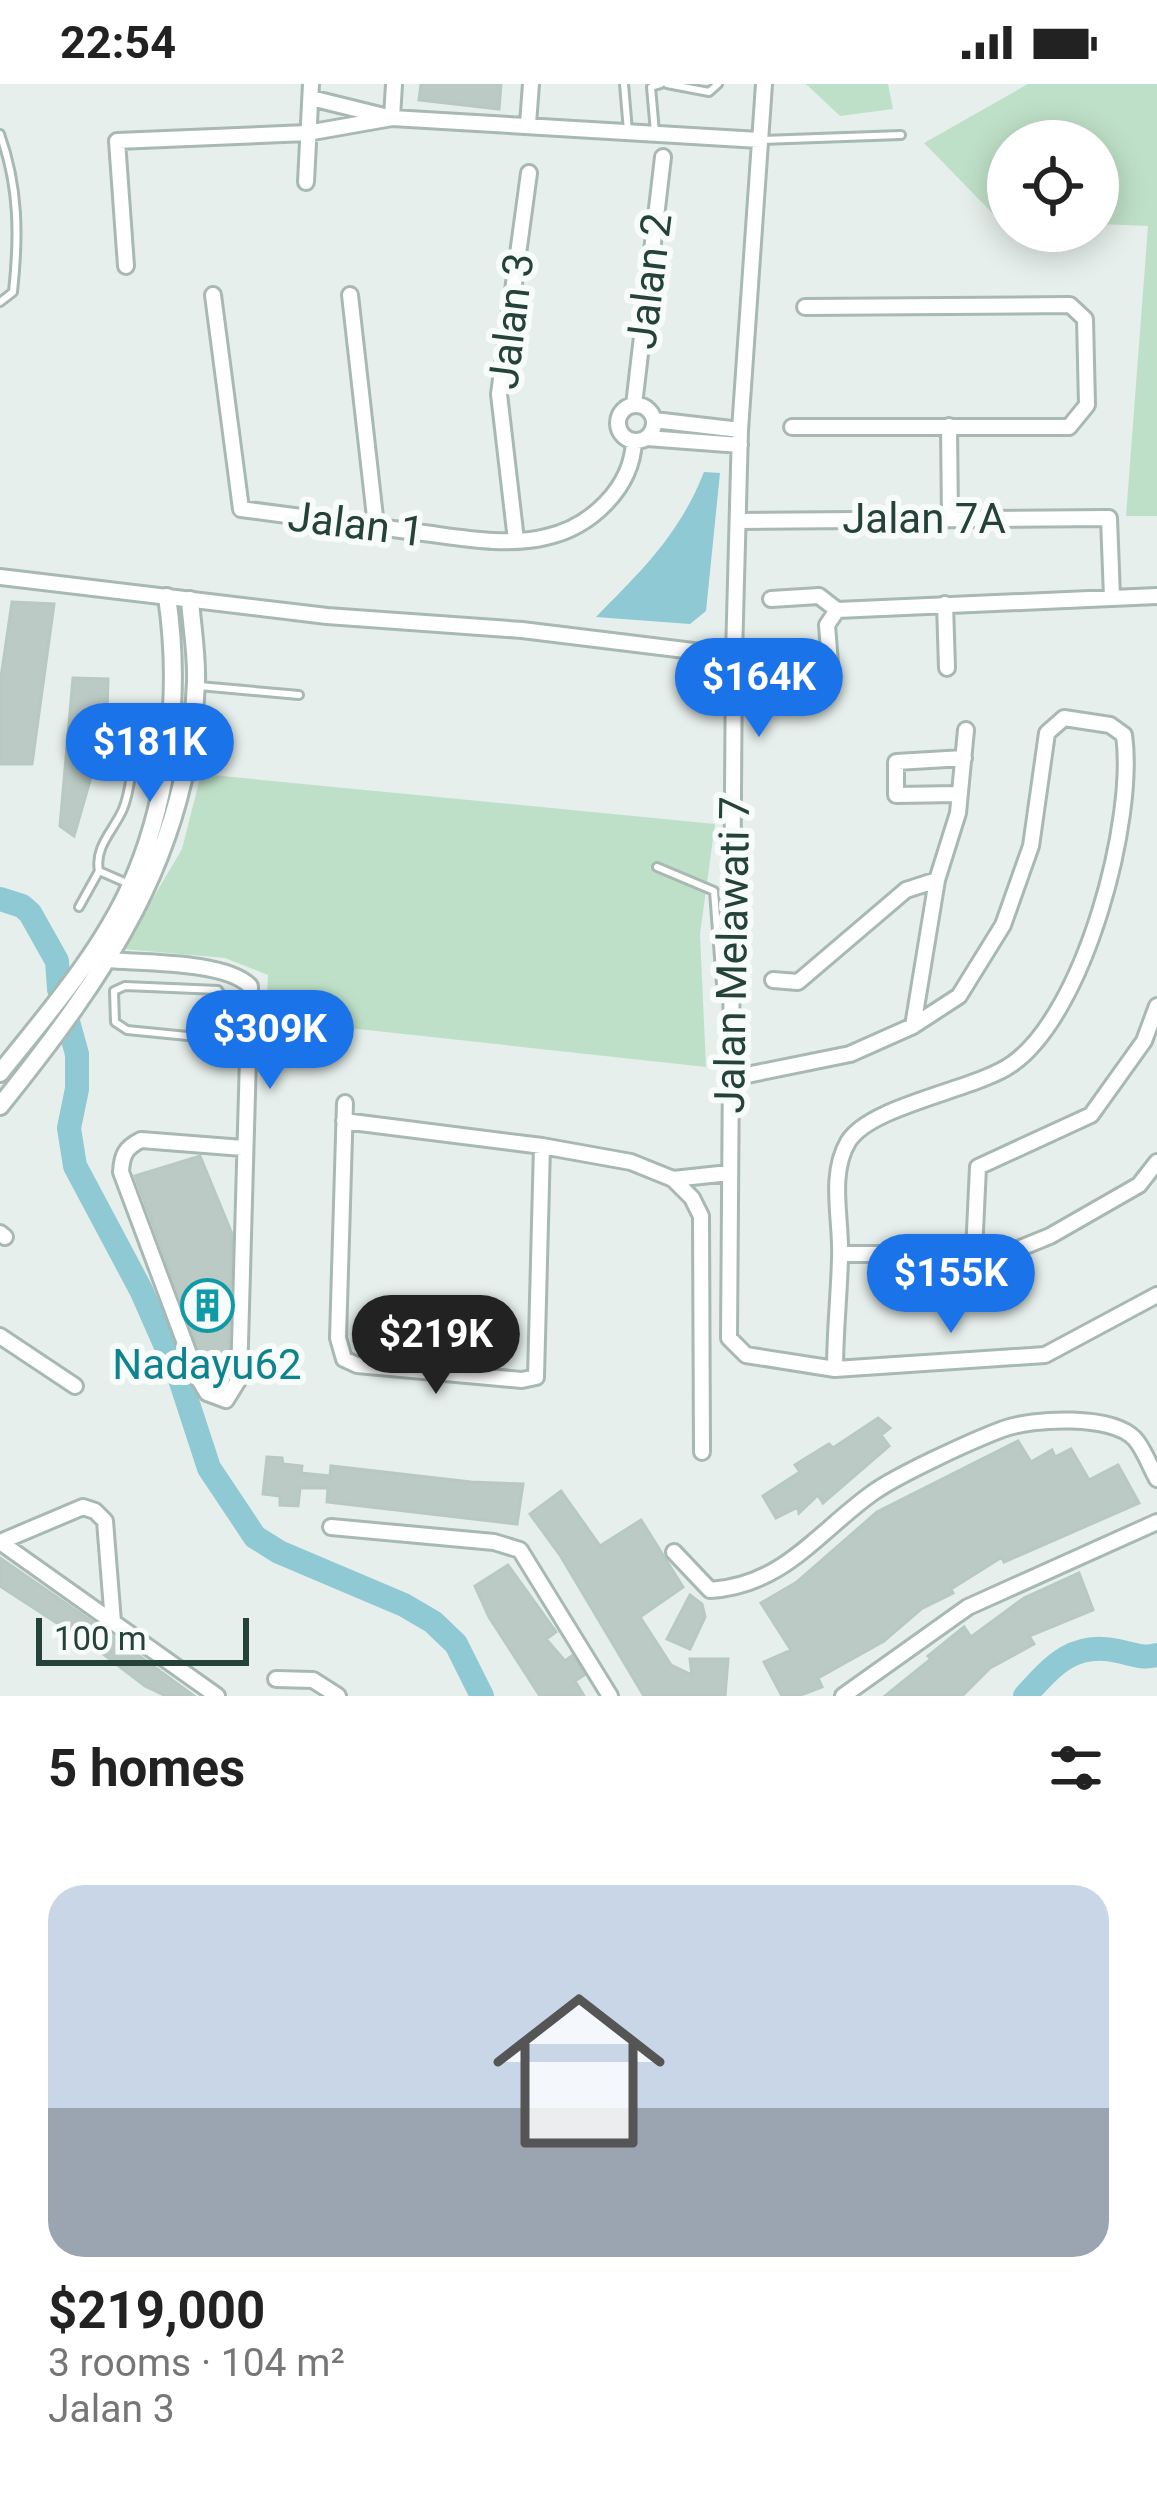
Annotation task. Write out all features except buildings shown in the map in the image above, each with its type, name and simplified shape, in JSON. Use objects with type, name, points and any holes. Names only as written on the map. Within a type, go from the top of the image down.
[{"type":"street","points":[[392,118],[394,84]]},
{"type":"street","points":[[528,124],[531,84]]},
{"type":"street","name":"Jalan Melawati 7","points":[[764,84],[740,438],[729,1338],[746,1355],[835,1369]]},
{"type":"street","points":[[306,182],[311,91],[392,118]]},
{"type":"street","points":[[126,266],[117,142],[307,133],[392,118],[759,140]]},
{"type":"street","name":"Jalan 2","points":[[634,405],[663,157]]},
{"type":"street","name":"Jalan 3","points":[[516,540],[499,394],[529,173]]},
{"type":"street","name":"Jalan 1","points":[[213,295],[241,509],[516,540],[566,532],[598,511],[622,483],[640,440]]},
{"type":"street","points":[[350,295],[376,526]]},
{"type":"street","points":[[792,427],[1069,428],[1087,405],[1085,319],[1070,305],[805,307]]},
{"type":"street","points":[[654,420],[649,410],[634,405],[621,413],[617,423],[624,437],[640,440],[740,438]]},
{"type":"street","points":[[654,420],[740,438]]},
{"type":"street","points":[[640,440],[654,420]]},
{"type":"street","points":[[949,426],[950,518]]},
{"type":"street","name":"Jalan 7A","points":[[739,521],[1109,518],[1112,596]]},
{"type":"street","points":[[0,577],[327,616],[522,630],[734,656]]},
{"type":"street","points":[[771,599],[819,596],[837,610],[1157,596]]},
{"type":"street","points":[[0,1106],[48,1046],[131,885],[148,841],[170,726],[174,641],[167,597]]},
{"type":"street","points":[[0,1072],[33,1031],[108,960],[146,893],[176,811],[196,685],[190,599]]},
{"type":"street","points":[[945,604],[947,668]]},
{"type":"street","points":[[830,676],[827,625],[837,610]]},
{"type":"street","points":[[733,1078],[850,1054],[913,1026],[959,996],[1003,925],[1031,847],[1048,733],[1064,718],[1110,724],[1124,735],[1127,780],[1103,908],[1073,982],[1041,1034],[1012,1064],[855,1133],[841,1159],[835,1369],[1046,1355],[1157,1295]]},
{"type":"street","points":[[913,1026],[937,880],[956,825],[966,730]]},
{"type":"street","points":[[958,794],[896,796],[896,762],[964,758]]},
{"type":"street","points":[[773,980],[798,982],[906,890],[937,880]]},
{"type":"street","points":[[108,960],[197,968],[244,980],[250,986],[239,1379],[226,1400],[207,1393],[199,1378],[121,1172],[122,1157],[141,1140],[243,1148]]},
{"type":"street","points":[[974,1252],[978,1167],[1091,1115],[1144,1041],[1157,1006]]},
{"type":"street","points":[[345,1103],[338,1339],[344,1358],[357,1365],[522,1380],[536,1377],[542,1146]]},
{"type":"street","points":[[344,1121],[542,1146],[631,1162],[673,1179],[692,1198],[700,1216],[702,1452]]},
{"type":"street","points":[[841,1254],[1018,1249],[1139,1185],[1157,1162]]},
{"type":"street","points":[[673,1179],[730,1173]]},
{"type":"street","points":[[0,1336],[75,1386]]},
{"type":"street","points":[[674,1552],[710,1589],[739,1588],[766,1578],[875,1491],[1006,1428],[1054,1420],[1115,1425],[1136,1439],[1157,1479]]},
{"type":"street","points":[[0,1542],[83,1508],[95,1510],[105,1521],[113,1622]]},
{"type":"street","points":[[843,1696],[968,1607],[1157,1522]]},
{"type":"street","points":[[331,1526],[494,1542],[520,1550],[610,1696]]},
{"type":"street","points":[[0,1542],[217,1696]]},
{"type":"street","points":[[276,1679],[313,1680],[338,1696]]},
{"type":"lane","points":[[624,84],[628,131]]},
{"type":"lane","points":[[655,132],[651,87],[664,84],[709,92],[718,84]]},
{"type":"lane","points":[[0,134],[14,174],[16,266],[13,292],[0,302]]},
{"type":"lane","points":[[759,140],[902,135]]},
{"type":"lane","points":[[196,685],[299,695]]},
{"type":"lane","points":[[110,718],[170,726]]},
{"type":"lane","points":[[79,907],[99,871],[97,859],[126,801],[145,733],[170,726]]},
{"type":"lane","points":[[136,757],[166,762]]},
{"type":"lane","points":[[657,867],[714,891],[721,984],[733,1004]]},
{"type":"lane","points":[[99,871],[131,885]]},
{"type":"lane","points":[[222,1039],[225,1001],[218,990],[125,986],[114,991],[115,1022],[127,1030],[248,1042]]},
{"type":"green space","points":[[806,84],[888,84],[893,109],[840,116]]},
{"type":"green space","points":[[1028,84],[1157,84],[1157,516],[1126,516],[1148,226],[1119,225],[1119,120],[987,120],[987,208],[924,143]]},
{"type":"green space","points":[[201,774],[715,824],[700,934],[706,1067],[266,1019],[268,975],[225,958],[123,949],[182,849]]},
{"type":"water","points":[[704,472],[720,473],[706,611],[690,624],[596,617],[671,533]]},
{"type":"waterway","points":[[0,899],[30,913],[57,961],[59,989],[77,1054],[77,1089],[69,1128],[75,1166],[141,1290],[179,1376],[209,1468],[255,1537],[433,1622],[456,1644],[482,1696]]},
{"type":"waterway","points":[[1025,1696],[1055,1666],[1089,1649],[1157,1655]]},
{"type":"place","name":"Nadayu62","points":[[207,1305]]}]
